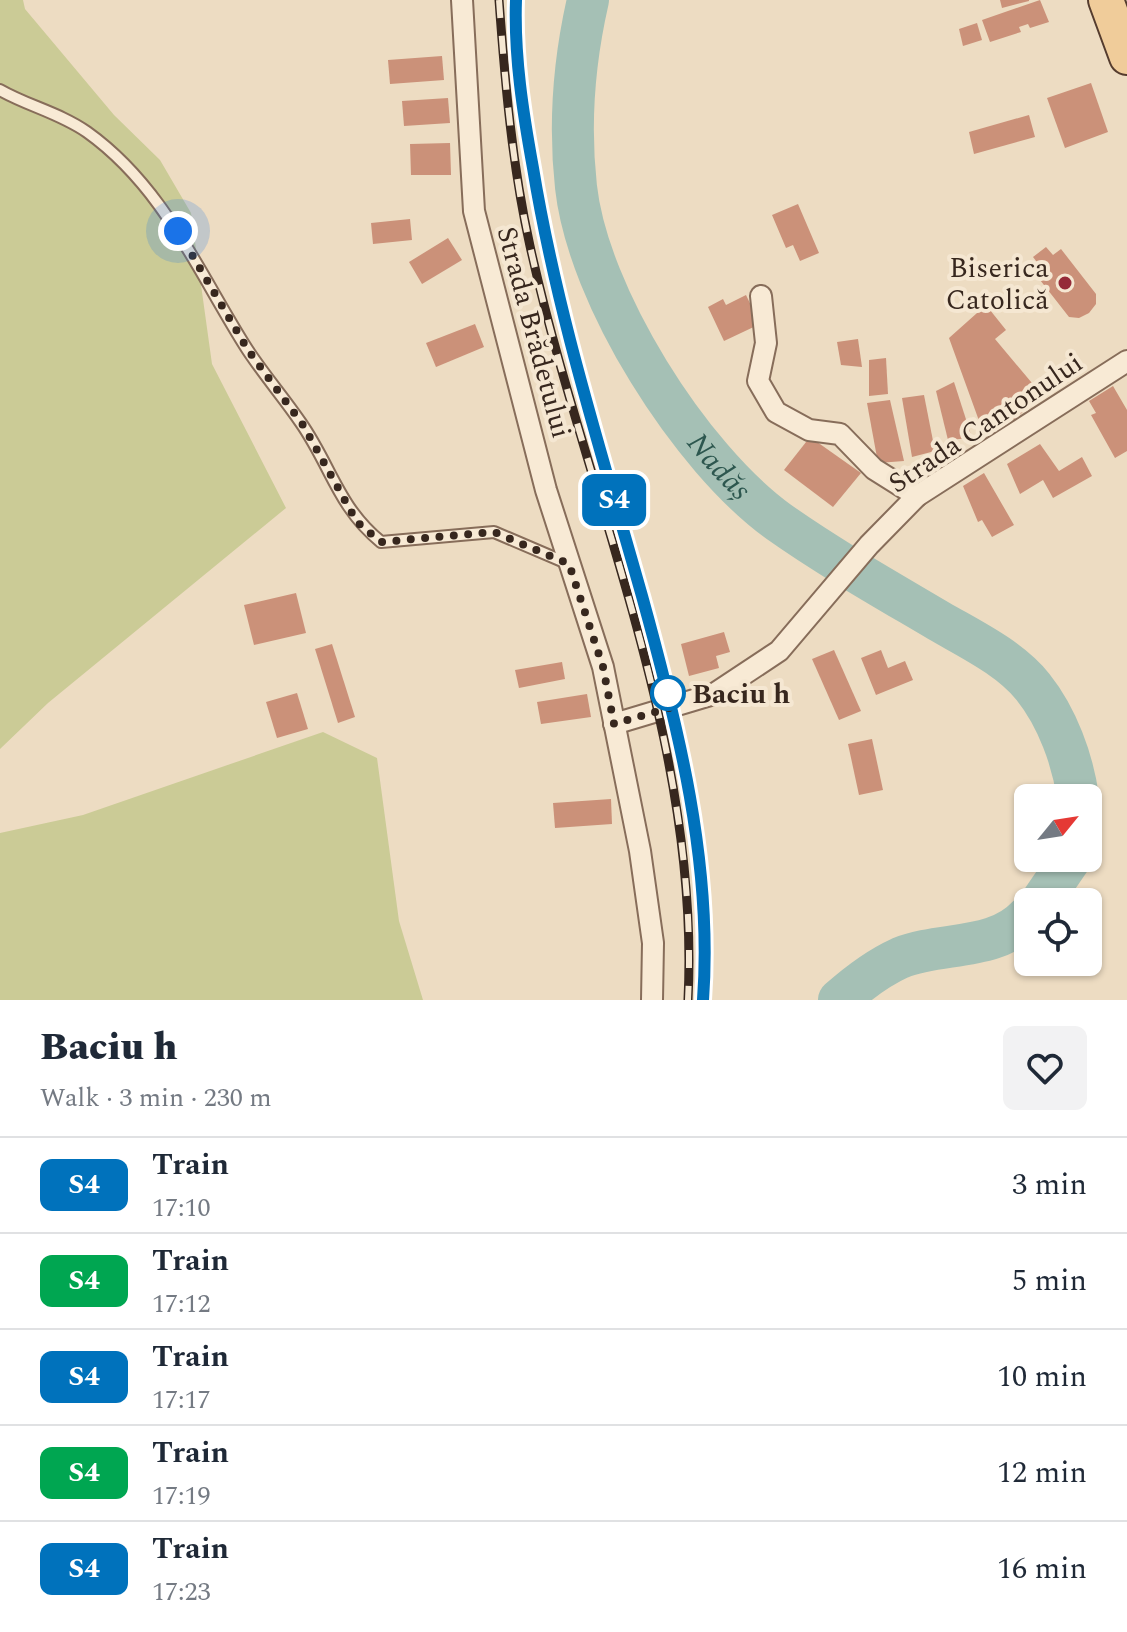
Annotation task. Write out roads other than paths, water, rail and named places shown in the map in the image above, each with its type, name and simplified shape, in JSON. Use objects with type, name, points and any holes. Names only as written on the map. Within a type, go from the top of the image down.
[{"type":"main road","points":[[1106,0],[1127,57]]},
{"type":"street","name":"Strada Brădetului","points":[[462,0],[474,211],[546,490],[603,667],[640,851],[653,943],[652,1000]]},
{"type":"street","points":[[761,296],[766,343],[758,381],[776,412],[809,430],[840,434],[874,469],[917,496]]},
{"type":"street","name":"Strada Cantonului","points":[[614,724],[714,694],[779,651],[869,545],[917,496],[1127,361]]},
{"type":"lane","points":[[0,90],[61,115],[87,132],[123,161],[164,207],[248,350],[303,425],[357,522],[381,542],[494,532],[569,564]]},
{"type":"waterway","name":"Nadăș","points":[[588,0],[574,93],[576,187],[585,230],[600,276],[622,324],[649,371],[711,458],[745,494],[779,522],[858,573],[989,650],[1024,677],[1042,699],[1056,725],[1068,754],[1075,784]]},
{"type":"waterway","name":"Nadăș","points":[[1051,888],[1061,872]]},
{"type":"waterway","name":"Nadăș","points":[[839,1000],[868,977],[900,958],[984,941],[1014,928]]},
{"type":"railway","points":[[499,0],[514,154],[530,246],[553,339],[634,619],[658,713],[677,808],[687,903],[688,1000]]},
{"type":"railway","points":[[516,0],[520,87],[544,228],[583,389],[669,699],[690,799],[703,899],[703,1000]]},
{"type":"train","name":"S4","points":[[516,0],[524,115],[546,244],[584,396],[672,707],[698,850],[706,965],[703,1000]]},
{"type":"place","name":"Biserica Catolică","points":[[1065,283]]},
{"type":"place","name":"Baciu h","points":[[668,693]]}]
